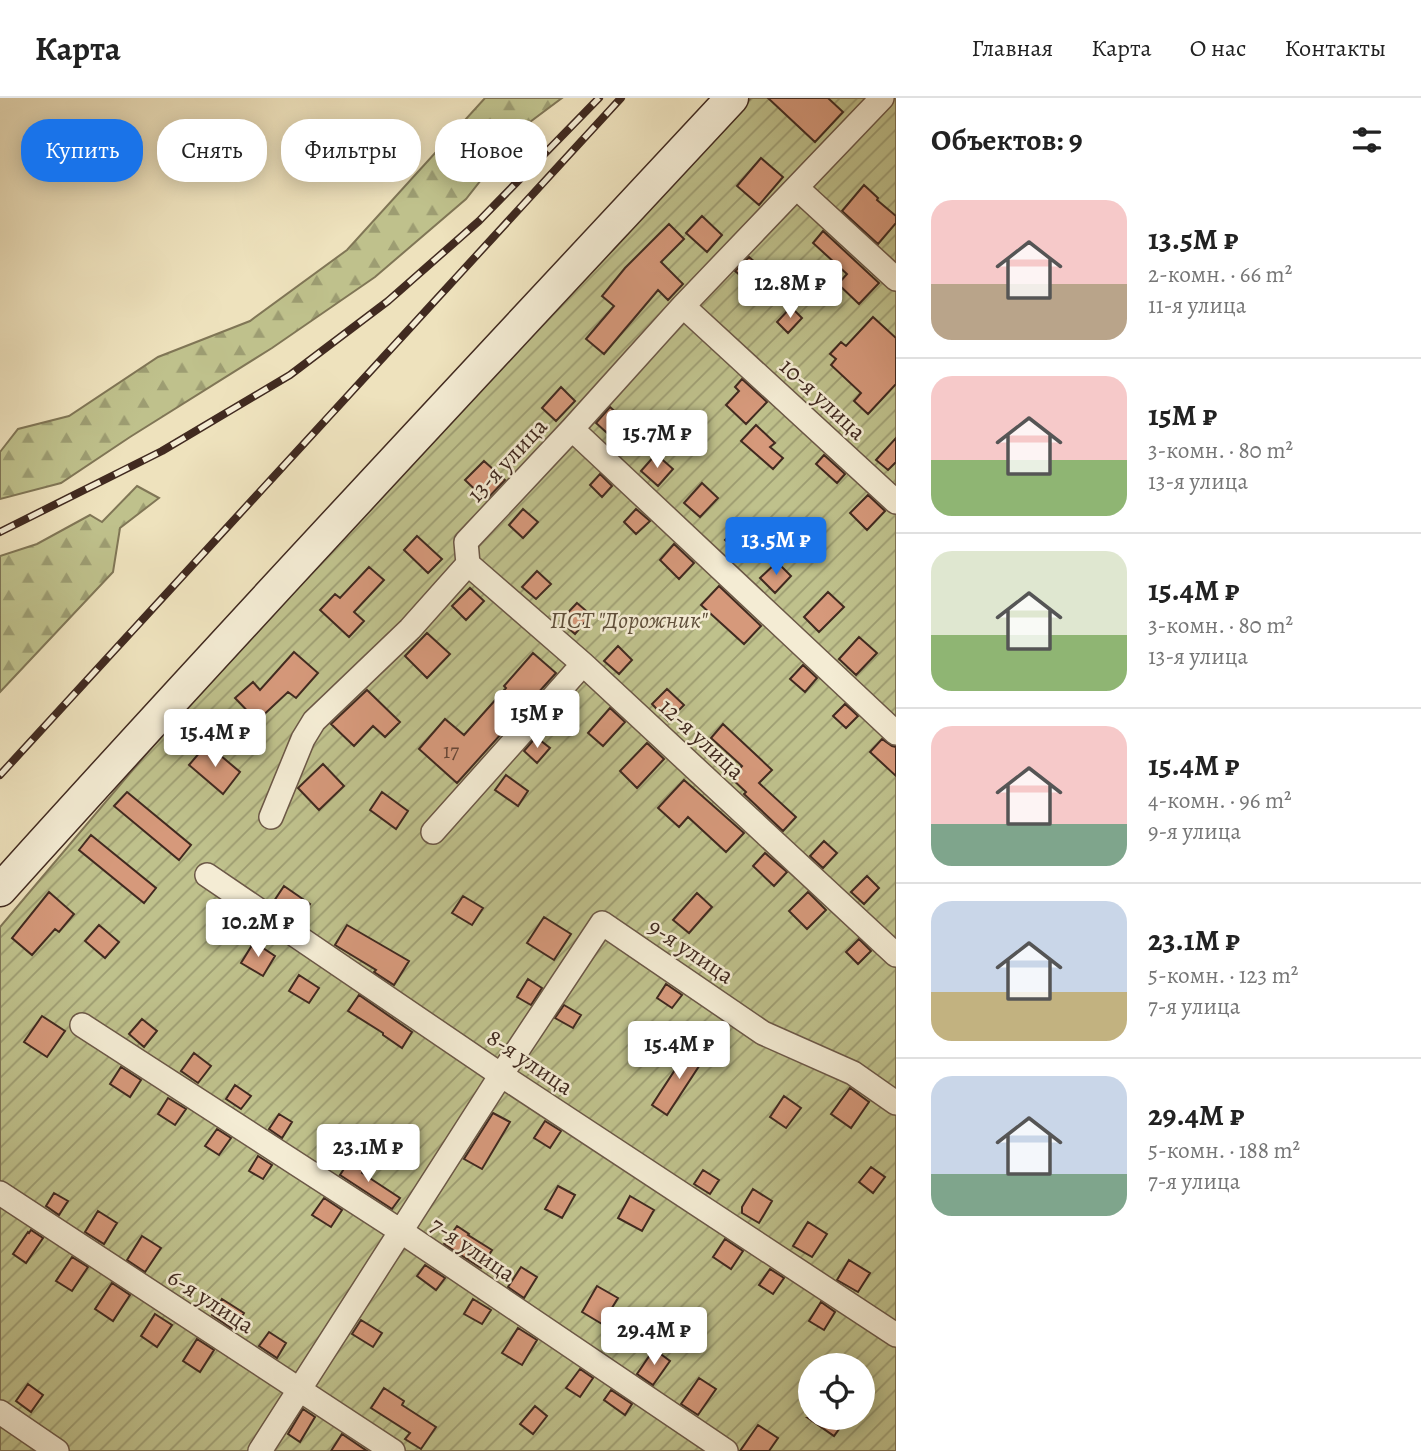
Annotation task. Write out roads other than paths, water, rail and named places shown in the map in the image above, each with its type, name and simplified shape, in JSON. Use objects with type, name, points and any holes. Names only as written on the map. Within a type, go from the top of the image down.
[{"type":"street","points":[[0,890],[420,432],[732,98]]},
{"type":"street","name":"13-я улица","points":[[271,817],[303,739],[314,721],[410,629],[468,564],[466,542],[683,306],[882,98]]},
{"type":"street","points":[[797,188],[896,279]]},
{"type":"street","name":"10-я улица","points":[[683,306],[896,502]]},
{"type":"street","points":[[572,429],[896,733]]},
{"type":"street","name":"12-я улица","points":[[468,564],[583,664],[896,955]]},
{"type":"street","points":[[433,832],[583,664]]},
{"type":"street","name":"8-я улица","points":[[207,875],[501,1074],[896,1335]]},
{"type":"street","name":"9-я улица","points":[[501,1074],[602,923],[763,1032],[853,1073],[896,1103]]},
{"type":"street","name":"7-я улица","points":[[82,1025],[402,1232],[726,1451]]},
{"type":"street","points":[[260,1451],[501,1074]]},
{"type":"street","name":"6-я улица","points":[[0,1193],[393,1451]]},
{"type":"street","points":[[0,1412],[57,1451]]},
{"type":"railway","points":[[0,532],[162,451],[290,375],[388,301],[479,221],[599,98]]},
{"type":"railway","points":[[0,775],[621,98]]},
{"type":"park label","name":"ПСТ \"Дорожник\"","points":[[629,620]]}]
